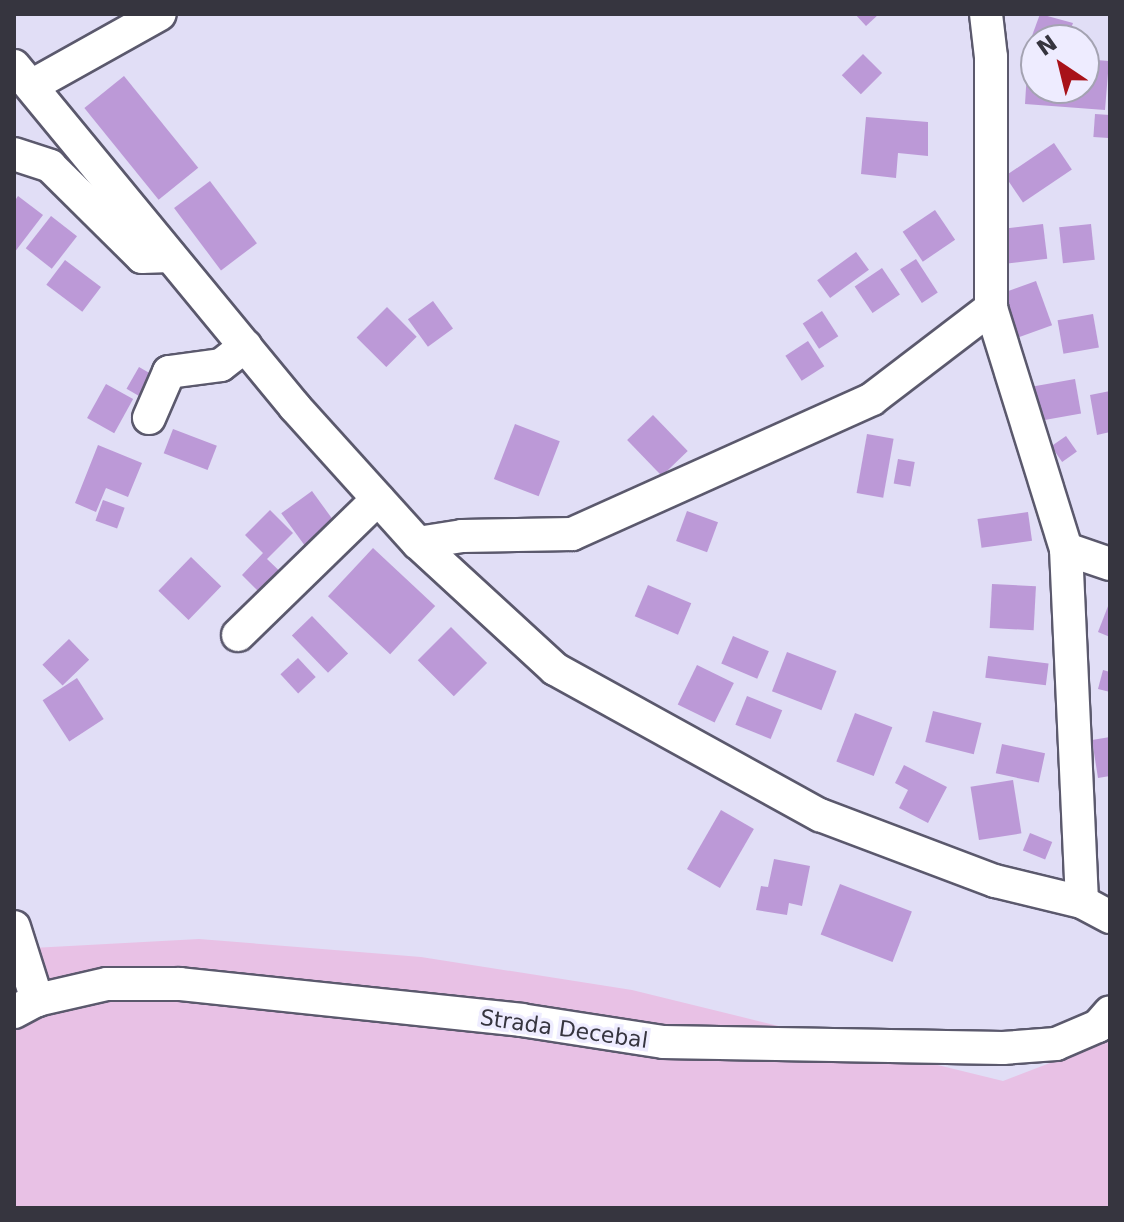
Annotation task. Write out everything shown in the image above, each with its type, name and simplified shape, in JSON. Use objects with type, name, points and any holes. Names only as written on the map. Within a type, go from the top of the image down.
[{"type":"street","points":[[160,14],[24,75],[245,346],[418,543],[555,669],[641,720],[820,815],[995,881],[1096,909],[1066,549],[991,308],[991,57],[986,14]]},
{"type":"street","points":[[14,154],[50,166],[142,257],[170,256]]},
{"type":"street","points":[[418,543],[462,536],[572,534],[872,399],[991,308]]},
{"type":"street","points":[[149,418],[169,372],[221,365],[245,346]]},
{"type":"street","points":[[238,635],[378,499]]},
{"type":"street","points":[[1066,549],[1110,564]]},
{"type":"street","points":[[14,927],[26,1006]]},
{"type":"street","name":"Strada Decebal","points":[[26,1006],[107,984],[180,984],[521,1020],[663,1042],[1003,1048],[1056,1044],[1098,1026],[1110,1012]]},
{"type":"shaded area","points":[[199,939],[421,957],[632,990],[1003,1081],[1110,1040],[1110,1208],[14,1208],[14,949]]},
{"type":"building","points":[[855,14],[879,14],[866,26]]},
{"type":"building","points":[[1040,14],[1073,23],[1073,24],[1036,24]]},
{"type":"building","points":[[863,54],[882,73],[861,94],[842,75]]},
{"type":"building","points":[[1100,60],[1109,61],[1105,110],[1025,104],[1100,104]]},
{"type":"building","points":[[124,76],[198,168],[159,200],[84,108]]},
{"type":"building","points":[[1095,114],[1110,115],[1108,138],[1093,137]]},
{"type":"building","points":[[866,117],[928,122],[928,156],[898,153],[896,178],[861,174]]},
{"type":"building","points":[[1054,143],[1072,170],[1023,203],[1005,176]]},
{"type":"building","points":[[210,181],[257,243],[221,270],[174,208]]},
{"type":"building","points":[[18,196],[43,215],[14,253],[14,202]]},
{"type":"building","points":[[935,210],[955,240],[923,262],[903,232]]},
{"type":"building","points":[[51,216],[77,236],[52,269],[26,248]]},
{"type":"building","points":[[1043,224],[1047,259],[1008,264],[1003,229]]},
{"type":"building","points":[[1091,224],[1095,260],[1063,263],[1059,227]]},
{"type":"building","points":[[856,252],[869,270],[830,298],[817,280]]},
{"type":"building","points":[[916,259],[938,293],[922,303],[900,269]]},
{"type":"building","points":[[65,260],[101,287],[82,312],[46,285]]},
{"type":"building","points":[[882,268],[900,295],[873,313],[855,286]]},
{"type":"building","points":[[1036,281],[1052,325],[1015,339],[999,294]]},
{"type":"building","points":[[433,301],[453,329],[428,347],[408,319]]},
{"type":"building","points":[[387,307],[417,337],[386,367],[357,337]]},
{"type":"building","points":[[822,311],[838,336],[819,349],[803,324]]},
{"type":"building","points":[[1093,314],[1099,347],[1063,354],[1058,320]]},
{"type":"building","points":[[808,341],[824,366],[802,381],[785,356]]},
{"type":"building","points":[[139,367],[158,378],[146,400],[126,389]]},
{"type":"building","points":[[1075,379],[1081,413],[1035,422],[1029,387]]},
{"type":"building","points":[[106,384],[133,399],[114,433],[87,418]]},
{"type":"building","points":[[1110,391],[1110,432],[1097,435],[1090,395]]},
{"type":"building","points":[[653,415],[688,451],[662,476],[627,440]]},
{"type":"building","points":[[515,424],[560,441],[539,496],[494,479]]},
{"type":"building","points":[[173,429],[217,446],[208,470],[164,453]]},
{"type":"building","points":[[867,434],[894,439],[883,498],[857,493]]},
{"type":"building","points":[[1066,436],[1077,452],[1062,462],[1051,446]]},
{"type":"building","points":[[98,445],[142,463],[128,497],[106,488],[96,512],[75,503]]},
{"type":"building","points":[[898,459],[915,462],[910,487],[894,484]]},
{"type":"building","points":[[312,491],[342,532],[311,555],[281,513]]},
{"type":"building","points":[[103,500],[125,508],[117,529],[95,521]]},
{"type":"building","points":[[270,510],[293,533],[267,559],[291,582],[270,603],[242,575],[263,553],[245,535]]},
{"type":"building","points":[[687,511],[718,522],[707,552],[676,541]]},
{"type":"building","points":[[1028,512],[1032,541],[982,548],[977,519]]},
{"type":"building","points":[[373,548],[435,606],[390,654],[328,596]]},
{"type":"building","points":[[191,557],[221,586],[189,620],[158,591]]},
{"type":"building","points":[[992,584],[1036,586],[1034,630],[990,628]]},
{"type":"building","points":[[648,585],[691,603],[678,635],[635,616]]},
{"type":"building","points":[[1110,601],[1110,637],[1098,632]]},
{"type":"building","points":[[312,616],[348,653],[328,673],[292,635]]},
{"type":"building","points":[[451,627],[487,663],[454,696],[418,660]]},
{"type":"building","points":[[733,636],[769,651],[757,679],[721,664]]},
{"type":"building","points":[[69,639],[89,660],[63,686],[42,665]]},
{"type":"building","points":[[787,652],[836,671],[821,710],[772,691]]},
{"type":"building","points":[[988,656],[1049,663],[1046,685],[985,678]]},
{"type":"building","points":[[298,658],[316,677],[298,693],[280,674]]},
{"type":"building","points":[[697,665],[734,683],[715,723],[678,705]]},
{"type":"building","points":[[1103,670],[1110,672],[1110,692],[1098,689]]},
{"type":"building","points":[[77,678],[104,719],[69,741],[43,700]]},
{"type":"building","points":[[747,696],[782,710],[771,739],[735,725]]},
{"type":"building","points":[[933,711],[982,723],[974,754],[925,742]]},
{"type":"building","points":[[855,713],[892,727],[874,776],[836,762]]},
{"type":"building","points":[[1110,737],[1110,776],[1098,778],[1092,740]]},
{"type":"building","points":[[1002,744],[1045,753],[1039,782],[996,773]]},
{"type":"building","points":[[904,765],[947,787],[928,823],[899,808],[908,790],[895,783]]},
{"type":"building","points":[[1013,780],[1021,833],[979,840],[971,787]]},
{"type":"building","points":[[721,810],[754,829],[720,888],[687,869]]},
{"type":"building","points":[[1030,833],[1052,842],[1045,860],[1023,851]]},
{"type":"building","points":[[774,859],[810,866],[802,906],[789,903],[787,915],[756,910],[761,886],[768,887]]},
{"type":"building","points":[[840,884],[912,912],[893,962],[821,934]]}]
